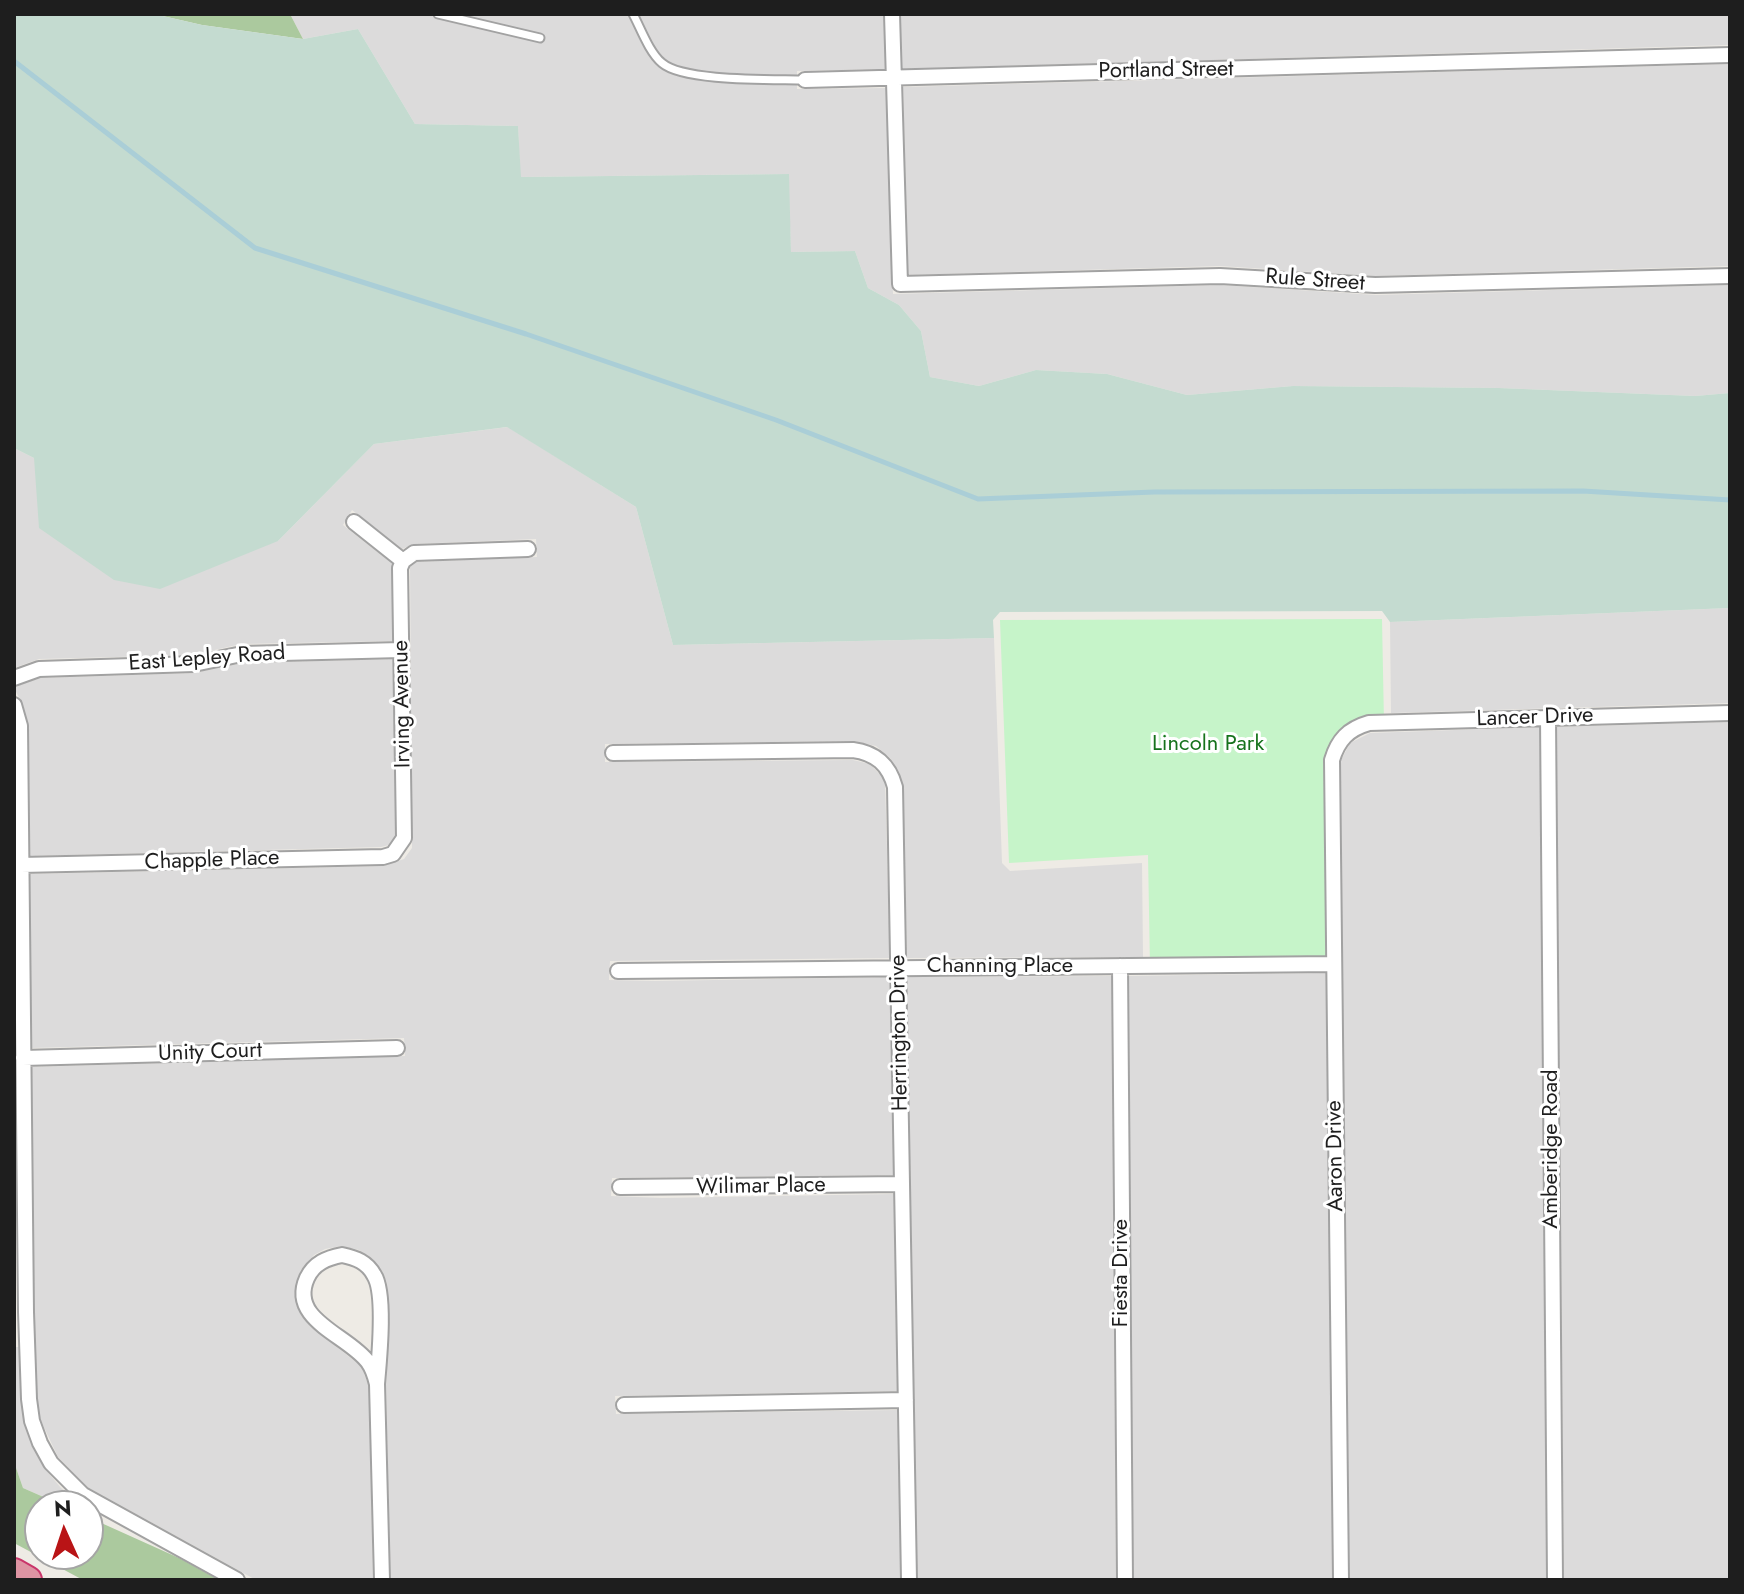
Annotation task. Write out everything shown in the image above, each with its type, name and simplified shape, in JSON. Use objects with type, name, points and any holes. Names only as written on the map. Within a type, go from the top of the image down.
[{"type":"highway","points":[[14,1572],[28,1580]]},
{"type":"street","points":[[892,14],[894,78]]},
{"type":"street","name":"Portland Street","points":[[805,80],[1730,55]]},
{"type":"street","name":"Rule Street","points":[[894,78],[900,284],[1220,276],[1375,285],[1730,276]]},
{"type":"street","points":[[354,522],[403,561],[414,553],[528,549]]},
{"type":"street","name":"Irving Avenue","points":[[401,847],[404,838],[400,568],[403,561]]},
{"type":"street","name":"East Lepley Road","points":[[14,678],[39,669],[194,664],[242,654],[401,650]]},
{"type":"street","points":[[14,705],[20,726],[29,1399],[40,1443],[51,1463],[83,1495],[237,1580]]},
{"type":"street","name":"Lancer Drive","points":[[1344,736],[1358,726],[1369,723],[1730,713]]},
{"type":"street","name":"Amberidge Road","points":[[1548,718],[1555,1580]]},
{"type":"street","name":"Aaron Drive","points":[[1341,1580],[1332,760],[1344,736]]},
{"type":"street","name":"Herrington Drive","points":[[613,753],[853,750],[874,755],[885,764],[895,787],[909,1580]]},
{"type":"street","name":"Chapple Place","points":[[21,865],[383,857],[401,847]]},
{"type":"street","name":"Channing Place","points":[[618,971],[1334,964]]},
{"type":"street","name":"Fiesta Drive","points":[[1120,966],[1125,1580]]},
{"type":"street","name":"Unity Court","points":[[23,1058],[397,1048]]},
{"type":"street","name":"Wilimar Place","points":[[620,1187],[902,1184]]},
{"type":"street","points":[[377,1384],[367,1360],[307,1310],[304,1286],[309,1274],[329,1257],[342,1255],[355,1258],[367,1265],[379,1284],[377,1384],[382,1580]]},
{"type":"street","points":[[624,1405],[906,1400]]},
{"type":"lane","points":[[438,14],[540,38]]},
{"type":"lane","name":"Portland Street","points":[[633,14],[659,59],[673,69],[701,76],[805,80]]},
{"type":"shaded area","points":[[290,14],[884,14],[886,69],[797,71],[797,89],[886,88],[893,294],[1220,285],[1376,295],[1730,285],[1730,393],[1695,396],[1499,388],[1293,386],[1187,395],[1107,374],[1036,370],[979,386],[930,377],[921,331],[899,305],[868,288],[855,251],[791,252],[788,174],[520,177],[518,126],[415,124],[358,29],[303,39]]},
{"type":"shaded area","points":[[900,14],[1730,14],[1730,45],[902,69]]},
{"type":"shaded area","points":[[1730,64],[1730,266],[1375,276],[1220,266],[908,275],[903,87]]},
{"type":"shaded area","points":[[508,427],[636,507],[673,645],[994,638],[1002,863],[1010,871],[1142,863],[1143,957],[907,958],[903,784],[891,759],[876,746],[853,741],[605,744],[605,762],[853,760],[870,764],[885,780],[890,958],[610,961],[609,980],[891,977],[894,1175],[612,1178],[611,1196],[894,1194],[897,1391],[615,1396],[616,1414],[898,1410],[901,1580],[390,1580],[387,1284],[382,1271],[372,1259],[359,1250],[341,1246],[314,1255],[301,1270],[296,1298],[300,1313],[309,1325],[361,1366],[369,1386],[373,1580],[256,1580],[104,1496],[104,1490],[87,1487],[58,1457],[40,1419],[34,1312],[31,1067],[405,1056],[404,1038],[31,1048],[29,874],[383,866],[404,859],[412,848],[410,567],[416,562],[537,557],[536,539],[414,544],[402,549],[352,510],[343,525],[393,564],[393,641],[241,644],[193,655],[39,659],[14,668],[14,448],[34,458],[278,541],[374,444]]},
{"type":"shaded area","points":[[1730,608],[1730,703],[1391,713],[1390,622]]},
{"type":"shaded area","points":[[393,659],[396,836],[389,845],[29,856],[28,726],[23,705],[14,688],[40,678],[194,673],[243,663]]},
{"type":"shaded area","points":[[1730,722],[1730,1580],[1564,1580],[1556,727]]},
{"type":"shaded area","points":[[1540,727],[1547,1580],[1349,1580],[1340,762],[1350,743],[1370,733]]},
{"type":"shaded area","points":[[1326,973],[1333,1580],[1133,1580],[1128,976]]},
{"type":"shaded area","points":[[1112,976],[1116,1580],[917,1580],[907,977]]},
{"type":"shaded area","points":[[14,1347],[19,1347],[24,1423],[45,1469],[64,1490],[23,1488],[14,1462]]},
{"type":"green space","points":[[14,14],[154,14],[202,25],[303,39],[358,29],[415,124],[518,126],[521,177],[789,174],[791,252],[855,251],[868,288],[899,305],[921,331],[930,377],[979,386],[1036,370],[1107,374],[1187,395],[1293,386],[1499,388],[1695,396],[1730,393],[1730,608],[1390,622],[1382,611],[1000,612],[993,620],[994,638],[673,645],[636,507],[507,427],[374,444],[278,541],[160,589],[114,580],[39,528],[34,458],[14,448]]},
{"type":"green space","points":[[154,14],[290,14],[303,39],[202,25]]},
{"type":"green space","name":"Lincoln Park","points":[[1382,619],[1384,723],[1369,723],[1337,746],[1334,964],[1150,966],[1148,855],[1009,863],[1000,620]]},
{"type":"green space","points":[[14,1462],[23,1488],[28,1490],[24,1490],[24,1548],[14,1543]]},
{"type":"green space","points":[[104,1524],[219,1580],[83,1580],[64,1570],[104,1570]]},
{"type":"waterway","points":[[14,61],[255,248],[526,334],[776,420],[978,499],[1154,492],[1583,491],[1730,500]]}]
